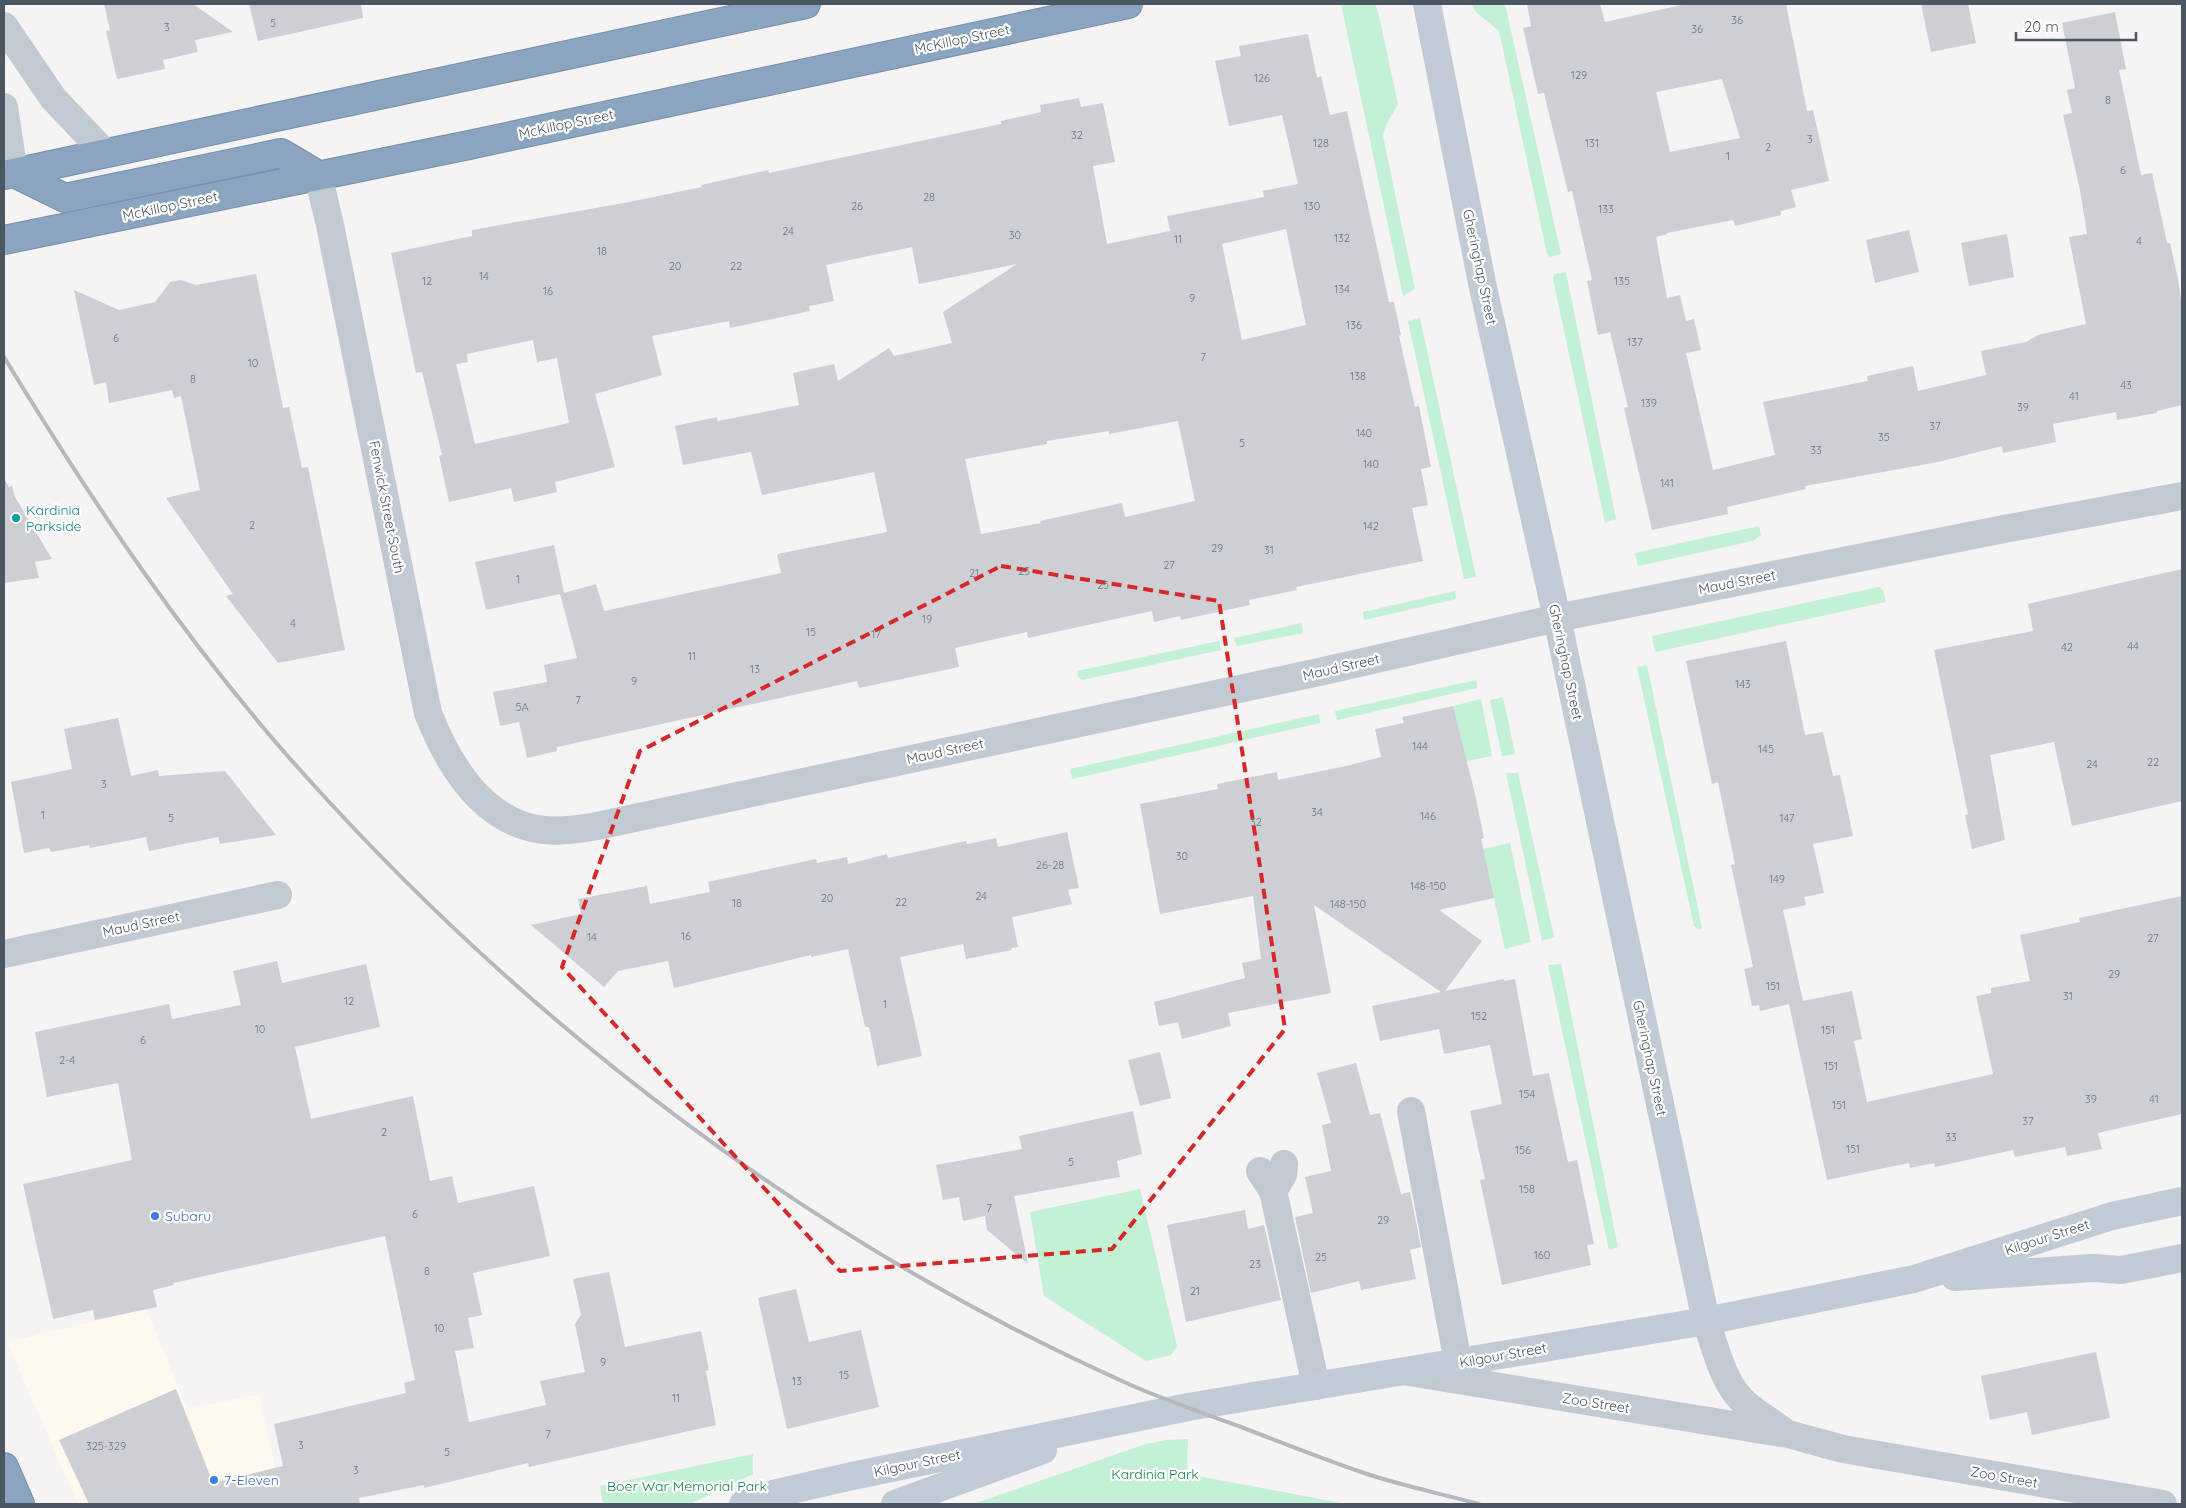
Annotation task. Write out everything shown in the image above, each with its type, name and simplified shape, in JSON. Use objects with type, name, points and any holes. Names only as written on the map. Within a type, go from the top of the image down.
[{"type":"highway","points":[[9,174],[806,4]]},
{"type":"highway","name":"McKillop Street","points":[[4,240],[1128,4]]},
{"type":"highway","points":[[9,174],[65,198],[281,153],[318,175]]},
{"type":"highway","points":[[4,1467],[20,1504]]},
{"type":"street","name":"Gheringhap Street","points":[[1427,4],[1482,283],[1557,618],[1706,1321]]},
{"type":"street","points":[[4,26],[57,103],[105,153]]},
{"type":"street","points":[[4,107],[9,174]]},
{"type":"street","name":"Fenwick Street South","points":[[318,175],[330,225],[428,713],[446,751],[462,776],[482,800],[503,815]]},
{"type":"street","name":"Maud Street","points":[[503,815],[524,825],[543,830],[558,831],[597,826],[1320,672],[1557,618],[2182,496]]},
{"type":"street","name":"Maud Street","points":[[4,954],[278,895]]},
{"type":"street","points":[[1411,1111],[1458,1362]]},
{"type":"street","points":[[1272,1175],[1316,1386]]},
{"type":"street","name":"Kilgour Street","points":[[743,1504],[773,1494],[852,1476],[1188,1407],[1706,1321],[1914,1279],[2112,1216],[2182,1201]]},
{"type":"street","name":"Kilgour Street","points":[[1914,1279],[2093,1268],[2121,1270],[2182,1258]]},
{"type":"street","name":"Zoo Street","points":[[1706,1321],[1726,1377],[1736,1392],[1746,1404],[1788,1434]]},
{"type":"street","name":"Zoo Street","points":[[1405,1371],[1788,1434],[1843,1449],[2163,1504]]},
{"type":"street","name":"Kilgour Street","points":[[895,1504],[1020,1459],[1092,1428]]},
{"type":"highlighted area","points":[[1001,566],[1219,601],[1285,1029],[1112,1249],[840,1271],[562,967],[640,751]]},
{"type":"shaded area","points":[[146,1309],[188,1409],[259,1394],[283,1504],[78,1504],[7,1342]]},
{"type":"green space","points":[[1341,4],[1375,4],[1398,104],[1386,125],[1383,136],[1415,289],[1403,296]]},
{"type":"green space","points":[[1471,4],[1505,4],[1561,254],[1550,257],[1547,254],[1499,31],[1477,13]]},
{"type":"green space","points":[[1566,272],[1616,519],[1605,523],[1553,279],[1554,274]]},
{"type":"green space","points":[[1420,318],[1476,577],[1464,579],[1408,321]]},
{"type":"green space","points":[[1759,526],[1761,535],[1753,541],[1638,566],[1635,553]]},
{"type":"green space","points":[[1879,587],[1883,590],[1886,602],[1655,652],[1652,636]]},
{"type":"green space","points":[[1455,591],[1456,599],[1364,620],[1363,612]]},
{"type":"green space","points":[[1302,623],[1303,633],[1237,646],[1234,638]]},
{"type":"green space","points":[[1219,641],[1221,650],[1082,680],[1078,677],[1077,671]]},
{"type":"green space","points":[[1647,665],[1702,928],[1698,929],[1694,926],[1637,667]]},
{"type":"green space","points":[[1476,680],[1477,688],[1337,720],[1335,711]]},
{"type":"green space","points":[[1503,697],[1515,754],[1502,756],[1490,700]]},
{"type":"green space","points":[[1481,699],[1492,756],[1466,761],[1453,706]]},
{"type":"green space","points":[[1319,714],[1320,723],[1072,779],[1070,769]]},
{"type":"green space","points":[[1506,773],[1518,773],[1554,937],[1542,941]]},
{"type":"green space","points":[[1510,843],[1531,942],[1505,949],[1483,849]]},
{"type":"green space","points":[[1561,964],[1618,1247],[1609,1250],[1548,965]]},
{"type":"green space","points":[[1140,1189],[1177,1346],[1171,1355],[1146,1361],[1044,1296],[1030,1212]]},
{"type":"green space","name":"Kardinia Park","points":[[1188,1439],[1187,1474],[1347,1504],[973,1504],[1146,1444],[1166,1440]]},
{"type":"green space","name":"Boer War Memorial Park","points":[[753,1454],[753,1474],[690,1504],[603,1504],[600,1486]]},
{"type":"building","points":[[104,4],[193,4],[233,32],[195,40],[198,52],[163,60],[165,69],[117,79],[106,31],[110,30]]},
{"type":"building","points":[[249,4],[361,4],[363,18],[258,41]]},
{"type":"building","points":[[1527,4],[1600,4],[1605,22],[1686,4],[1786,4],[1807,111],[1813,110],[1829,181],[1791,190],[1796,207],[1781,211],[1781,215],[1735,226],[1733,220],[1667,233],[1656,237],[1667,298],[1680,295],[1686,321],[1694,319],[1701,350],[1686,353],[1713,470],[1775,455],[1763,402],[1868,381],[1867,376],[1913,366],[1918,391],[1986,375],[1981,351],[2026,342],[2038,335],[2086,324],[2069,237],[2087,234],[2080,190],[2063,115],[2072,113],[2067,90],[2075,88],[2062,23],[2115,12],[2126,69],[2119,70],[2141,175],[2152,173],[2167,243],[2170,243],[2178,279],[2182,307],[2182,405],[2157,411],[2157,413],[2117,420],[2116,412],[2053,424],[2056,442],[2003,453],[2002,446],[1938,462],[1805,486],[1806,489],[1727,507],[1728,514],[1652,530],[1624,408],[1628,407],[1610,332],[1598,335],[1587,281],[1592,280],[1572,191],[1568,192],[1544,93],[1538,94],[1523,28],[1531,26]],"holes":[[[1722,79],[1740,138],[1670,152],[1656,92]]]},
{"type":"building","points":[[1921,4],[1968,4],[1976,43],[1931,52]]},
{"type":"building","points":[[1308,34],[1317,78],[1321,76],[1330,115],[1347,111],[1389,302],[1394,302],[1401,335],[1399,336],[1415,407],[1419,406],[1431,467],[1421,469],[1428,505],[1412,508],[1423,561],[1296,587],[1297,590],[1249,600],[1250,605],[1181,620],[1180,616],[1154,622],[1152,611],[1028,638],[1027,632],[955,648],[959,667],[859,688],[857,681],[557,747],[557,751],[527,758],[519,722],[500,726],[493,692],[547,682],[544,665],[577,658],[560,594],[486,610],[475,562],[554,545],[564,593],[596,584],[604,611],[781,573],[777,554],[887,532],[874,472],[762,495],[751,452],[683,465],[675,426],[717,417],[718,421],[799,405],[793,373],[834,364],[838,381],[889,348],[894,356],[952,343],[943,312],[1017,264],[919,284],[912,247],[826,265],[834,301],[809,306],[810,311],[730,328],[729,321],[652,336],[662,375],[595,394],[615,467],[555,482],[557,492],[514,502],[511,488],[449,502],[439,456],[442,455],[422,372],[416,373],[391,253],[472,236],[472,230],[624,203],[702,187],[701,185],[768,170],[769,173],[1001,124],[1001,121],[1041,112],[1040,105],[1079,98],[1081,107],[1103,103],[1115,162],[1093,166],[1107,244],[1170,231],[1167,216],[1264,197],[1263,191],[1298,184],[1282,115],[1229,126],[1215,61],[1241,56],[1239,46]],"holes":[[[1286,229],[1306,325],[1242,340],[1222,244]],[[533,340],[537,362],[557,358],[569,423],[475,444],[456,364],[468,362],[467,354]],[[1178,421],[1195,501],[1125,517],[1122,503],[1040,521],[1041,523],[981,534],[965,459],[1047,444],[1047,441],[1109,431],[1109,434]]]},
{"type":"building","points":[[1909,230],[1919,272],[1875,283],[1866,240]]},
{"type":"building","points":[[2007,234],[2014,277],[1969,286],[1961,243]]},
{"type":"building","points":[[256,274],[283,408],[289,407],[302,468],[308,467],[345,650],[278,663],[226,596],[233,594],[166,498],[200,490],[181,396],[174,398],[172,390],[109,403],[106,382],[94,385],[74,290],[119,310],[155,302],[170,282],[181,280],[196,285]]},
{"type":"building","name":"Kardinia Parkside","points":[[4,478],[9,487],[12,486],[15,497],[52,559],[35,562],[39,578],[4,583]]},
{"type":"building","points":[[2182,569],[2182,801],[2072,826],[2054,742],[1990,755],[2005,840],[1972,849],[1965,815],[1968,814],[1934,650],[2033,631],[2028,604]]},
{"type":"building","points":[[1786,641],[1805,735],[1823,732],[1833,776],[1840,775],[1853,836],[1813,844],[1824,893],[1804,897],[1806,905],[1783,910],[1803,1001],[1852,991],[1862,1039],[1854,1041],[1867,1102],[1993,1074],[1976,996],[1991,993],[1991,988],[2030,981],[2020,935],[2080,922],[2079,918],[2182,896],[2182,1114],[2098,1133],[2102,1149],[2067,1156],[2065,1147],[2015,1157],[2013,1150],[1935,1167],[1934,1163],[1910,1168],[1909,1163],[1827,1180],[1789,1004],[1760,1011],[1759,1005],[1752,1006],[1744,969],[1753,967],[1731,865],[1735,864],[1718,782],[1712,784],[1686,661]]},
{"type":"building","points":[[1453,706],[1475,794],[1484,838],[1481,839],[1494,898],[1439,910],[1482,941],[1445,991],[1504,979],[1504,981],[1515,979],[1533,1076],[1549,1073],[1568,1162],[1577,1160],[1594,1244],[1587,1245],[1591,1265],[1502,1285],[1480,1180],[1485,1179],[1470,1111],[1502,1104],[1490,1045],[1444,1054],[1439,1029],[1380,1041],[1372,1006],[1441,992],[1314,905],[1331,993],[1228,1013],[1231,1026],[1182,1039],[1178,1022],[1159,1026],[1154,1002],[1245,978],[1242,963],[1261,959],[1253,896],[1160,914],[1140,804],[1218,789],[1217,784],[1277,772],[1278,780],[1381,757],[1375,729],[1404,723],[1402,717]]},
{"type":"building","points":[[118,718],[131,776],[158,770],[159,776],[225,771],[276,835],[220,844],[218,837],[149,851],[146,837],[90,848],[89,845],[51,852],[49,848],[24,853],[11,782],[72,769],[64,729]]},
{"type":"building","points":[[1067,832],[1079,888],[1068,890],[1072,904],[1012,917],[1018,947],[1011,948],[1012,950],[966,959],[963,944],[900,957],[922,1056],[877,1066],[869,1027],[865,1027],[848,949],[811,957],[811,955],[674,988],[668,961],[618,971],[604,987],[531,925],[581,914],[578,899],[647,886],[650,904],[710,892],[708,882],[816,859],[817,863],[847,857],[848,864],[887,854],[888,858],[966,841],[967,844],[996,838],[998,847]]},
{"type":"building","points":[[277,961],[282,983],[366,964],[380,1027],[295,1047],[311,1119],[413,1096],[430,1181],[452,1176],[458,1203],[534,1186],[550,1256],[473,1273],[482,1315],[468,1318],[474,1348],[455,1351],[469,1422],[546,1405],[540,1381],[585,1372],[575,1324],[581,1315],[573,1279],[609,1272],[625,1347],[701,1331],[709,1370],[706,1371],[716,1425],[529,1467],[528,1463],[424,1488],[424,1485],[359,1498],[360,1504],[89,1504],[59,1440],[176,1389],[213,1483],[283,1466],[274,1424],[406,1393],[404,1383],[415,1380],[385,1236],[173,1283],[174,1285],[153,1290],[157,1307],[95,1320],[93,1310],[53,1319],[23,1184],[132,1160],[118,1083],[47,1097],[35,1032],[169,1004],[172,1019],[241,1005],[233,971]]},
{"type":"building","points":[[1160,1052],[1171,1098],[1140,1106],[1128,1060]]},
{"type":"building","points":[[1356,1063],[1370,1115],[1380,1113],[1401,1194],[1410,1192],[1421,1247],[1410,1250],[1416,1279],[1361,1290],[1359,1281],[1311,1293],[1295,1217],[1313,1213],[1305,1177],[1331,1171],[1322,1125],[1331,1123],[1317,1073]]},
{"type":"building","points":[[1133,1111],[1142,1154],[1117,1161],[1120,1177],[1014,1196],[1028,1264],[987,1230],[985,1216],[963,1221],[959,1197],[943,1200],[936,1165],[1022,1149],[1019,1136]]},
{"type":"building","points":[[1245,1210],[1248,1229],[1264,1225],[1281,1300],[1186,1322],[1167,1225]]},
{"type":"building","points":[[796,1289],[809,1342],[861,1330],[879,1407],[787,1429],[758,1298]]},
{"type":"building","points":[[2096,1352],[2110,1418],[2032,1435],[2027,1412],[1990,1420],[1981,1376]]},
{"type":"railway","points":[[4,357],[72,465],[143,571],[180,622],[259,723],[390,866],[484,956],[582,1042],[685,1122],[791,1197],[902,1267],[1016,1330],[1133,1386],[1320,1457],[1367,1474],[1479,1504]]},
{"type":"place","name":"Kardinia Parkside","points":[[16,518]]},
{"type":"place","name":"Subaru","points":[[155,1216]]},
{"type":"place","name":"7-Eleven","points":[[214,1480]]}]
